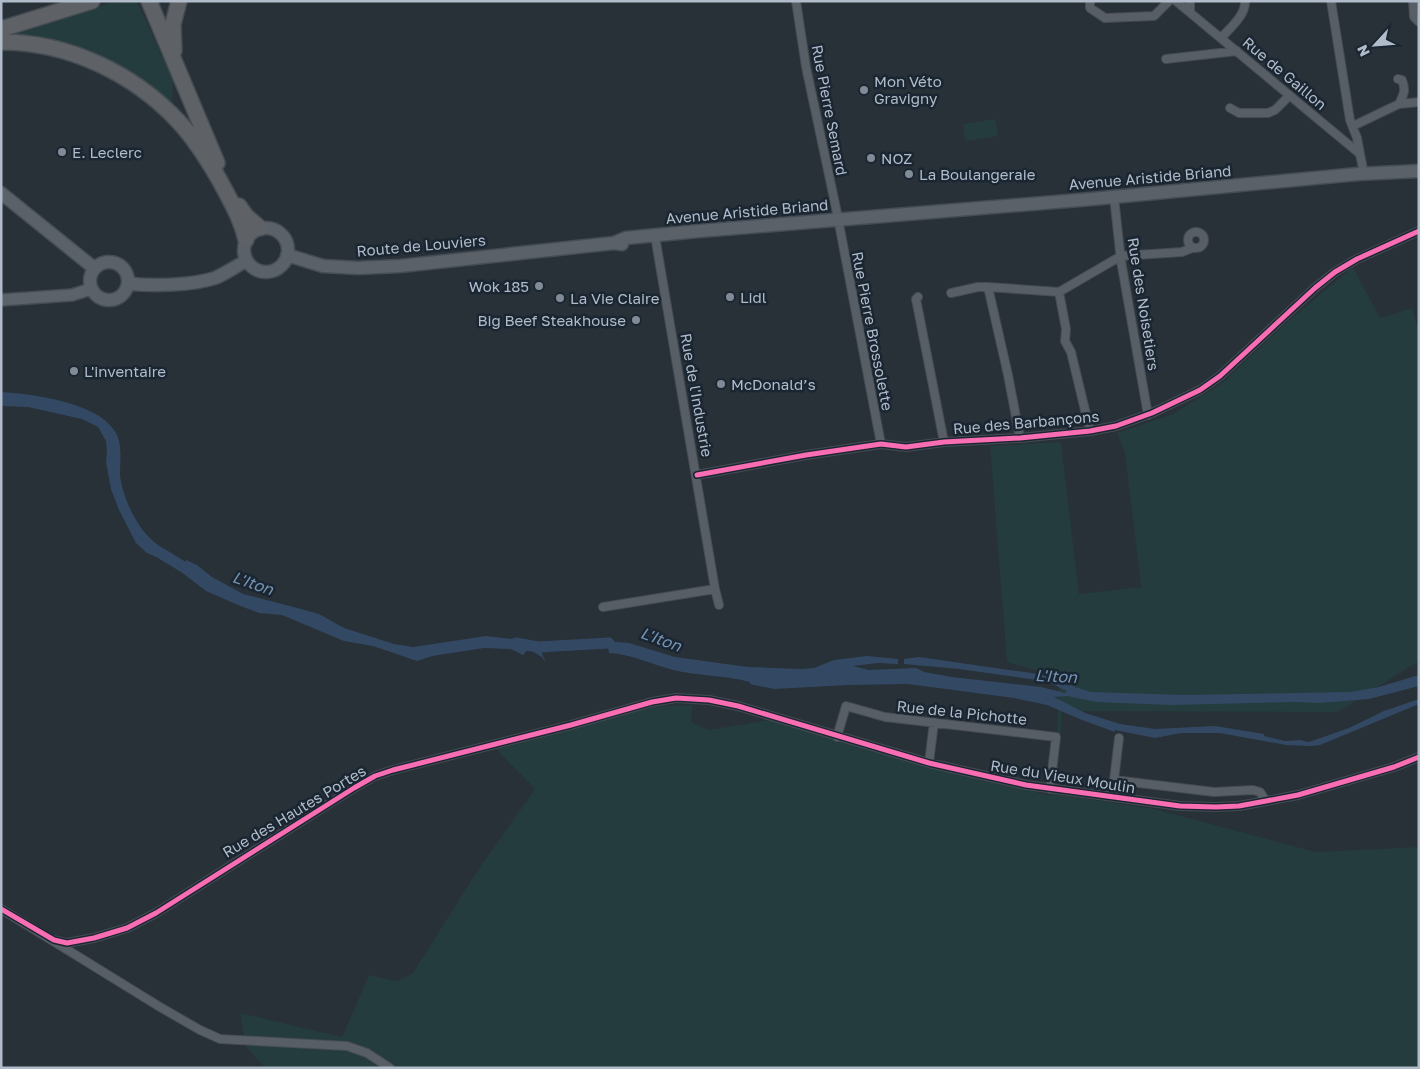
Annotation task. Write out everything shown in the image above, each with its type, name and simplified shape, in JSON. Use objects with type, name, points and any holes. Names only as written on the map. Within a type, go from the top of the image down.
[{"type":"highway","points":[[1,20],[64,1]]},
{"type":"highway","points":[[1,29],[92,1]]},
{"type":"highway","points":[[145,1],[180,85],[179,122]]},
{"type":"highway","points":[[149,1],[225,181],[246,216],[260,228]]},
{"type":"highway","points":[[176,65],[173,24],[179,1]]},
{"type":"highway","points":[[1,42],[31,44],[69,53],[100,64],[136,84],[156,100],[179,122],[209,162],[242,223],[246,240]]},
{"type":"main road","name":"Avenue Aristide Briand","points":[[499,255],[614,243],[626,245],[656,239],[884,217],[1419,170]]},
{"type":"main road","points":[[1,194],[94,268]]},
{"type":"main road","points":[[260,228],[272,229],[284,237],[288,249],[281,267],[268,272],[255,270],[246,261],[244,250],[246,240],[252,232],[260,228]]},
{"type":"main road","name":"Route de Louviers","points":[[287,255],[323,266],[358,268],[400,266],[499,255]]},
{"type":"main road","points":[[128,283],[146,286],[200,281],[216,278],[246,261]]},
{"type":"main road","points":[[108,262],[118,264],[126,272],[128,283],[122,294],[112,300],[100,298],[91,289],[89,278],[98,264],[108,262]]},
{"type":"main road","points":[[1,300],[72,296],[91,289]]},
{"type":"street","name":"Rue Pierre Semard","points":[[796,1],[806,67],[838,222]]},
{"type":"street","points":[[1090,1],[1090,8],[1105,18],[1154,16],[1169,1]]},
{"type":"street","name":"Rue de Gaillon","points":[[1176,1],[1360,154]]},
{"type":"street","points":[[1190,1],[1190,12]]},
{"type":"street","points":[[1221,38],[1242,14],[1246,7],[1245,1]]},
{"type":"street","points":[[1331,1],[1350,120],[1364,174]]},
{"type":"street","points":[[1413,1],[1414,17],[1419,22]]},
{"type":"street","points":[[1166,59],[1237,51]]},
{"type":"street","points":[[1398,79],[1402,80],[1405,88],[1405,93],[1399,104]]},
{"type":"street","points":[[1230,108],[1238,113],[1268,113],[1275,110],[1290,96]]},
{"type":"street","points":[[1353,126],[1399,104],[1419,102]]},
{"type":"street","name":"Rue des Noisetiers","points":[[1114,196],[1121,256],[1148,415]]},
{"type":"street","name":"Rue Pierre Brossolette","points":[[838,222],[881,444]]},
{"type":"street","name":"Rue des Barbançons","points":[[697,475],[806,455],[881,444],[906,447],[944,442],[1020,438],[1090,431],[1116,426],[1148,415],[1200,390],[1220,376],[1308,294],[1335,272],[1357,259],[1419,231]]},
{"type":"street","name":"Rue de l'Industrie","points":[[656,239],[719,605]]},
{"type":"street","points":[[952,293],[978,287],[1031,292],[1046,290],[1059,292],[1121,256],[1182,252],[1192,248]]},
{"type":"street","points":[[988,287],[1020,438]]},
{"type":"street","points":[[1059,292],[1066,329],[1065,341],[1071,352],[1090,431]]},
{"type":"street","points":[[918,297],[916,299],[944,442]]},
{"type":"street","points":[[603,607],[715,589]]},
{"type":"street","name":"Rue du Vieux Moulin","points":[[676,698],[709,700],[738,706],[929,763],[1026,785],[1180,806],[1240,806],[1298,795],[1394,767],[1419,757]]},
{"type":"street","name":"Rue des Hautes Portes","points":[[54,940],[67,943],[94,938],[127,928],[156,912],[354,788],[384,773],[423,761],[571,725],[652,702],[676,698]]},
{"type":"street","name":"Rue de la Pichotte","points":[[837,737],[846,706],[884,717],[1056,737],[1050,789]]},
{"type":"street","points":[[929,763],[934,722]]},
{"type":"street","points":[[1113,797],[1119,738]]},
{"type":"street","points":[[1114,780],[1214,792],[1253,790],[1260,792],[1266,801]]},
{"type":"street","points":[[1,909],[200,1030],[220,1039],[347,1046],[367,1053],[390,1068]]},
{"type":"green space","points":[[116,1],[137,1],[173,80],[172,107],[117,66],[67,44],[12,34]]},
{"type":"green space","points":[[995,119],[998,136],[965,141],[963,124]]},
{"type":"green space","points":[[1353,267],[1380,318],[1412,308],[1419,332],[1419,661],[1338,712],[1062,711],[1056,794],[1154,809],[1316,852],[1419,847],[1419,1068],[265,1068],[246,1047],[240,1013],[342,1037],[369,975],[396,981],[413,973],[478,870],[535,789],[493,746],[659,706],[693,705],[691,722],[709,730],[769,720],[1051,796],[1057,741],[1059,677],[1007,662],[990,446],[1061,442],[1079,594],[1141,587],[1125,453],[1117,433],[1173,414],[1222,383],[1285,324]]},
{"type":"water","points":[[1,392],[62,401],[79,406],[105,420],[114,430],[119,440],[121,483],[131,510],[145,533],[157,544],[176,556],[172,564],[147,553],[136,543],[119,510],[111,489],[106,462],[106,441],[98,427],[82,419],[28,407],[1,406]]},
{"type":"water","points":[[186,560],[243,594],[319,614],[344,628],[394,644],[413,647],[486,636],[529,641],[531,647],[538,642],[546,664],[542,657],[528,649],[523,655],[511,649],[484,648],[432,656],[417,661],[373,646],[344,641],[282,615],[259,613],[206,591],[180,571]]},
{"type":"water","points":[[594,640],[629,643],[675,657],[748,667],[801,669],[814,668],[834,660],[867,656],[898,659],[898,664],[878,663],[853,666],[869,670],[916,668],[924,672],[952,677],[1041,687],[1065,693],[1067,691],[1037,680],[959,669],[904,664],[904,659],[919,657],[1052,676],[1091,692],[1183,695],[1351,692],[1379,687],[1419,675],[1419,686],[1369,699],[1319,703],[1171,705],[1097,702],[1067,696],[1054,697],[1085,713],[1120,724],[1155,729],[1215,726],[1264,734],[1264,736],[1285,741],[1300,740],[1309,742],[1349,728],[1384,711],[1419,699],[1419,704],[1320,745],[1286,745],[1220,733],[1181,733],[1155,738],[1115,730],[1115,732],[1047,705],[1014,698],[908,684],[774,689],[741,680],[673,670],[633,657],[609,653],[608,646],[594,646]]},
{"type":"waterway","name":"L'Iton","points":[[162,554],[195,574]]},
{"type":"waterway","name":"L'Iton","points":[[516,643],[538,647],[609,643]]},
{"type":"cycle path","points":[[697,475],[806,455],[881,444],[906,447],[944,442],[1020,438],[1090,431],[1116,426],[1152,413],[1200,390],[1220,376],[1315,288],[1335,272],[1357,259],[1419,231]]},
{"type":"cycle path","points":[[1,909],[54,940],[67,943],[94,938],[127,928],[156,913],[375,776],[652,702],[676,698],[709,700],[738,706],[929,763],[1026,785],[1180,806],[1239,806],[1298,795],[1394,767],[1419,757]]},
{"type":"place","name":"Mon Véto Gravigny","points":[[864,90]]},
{"type":"place","name":"E. Leclerc","points":[[62,152]]},
{"type":"place","name":"NOZ","points":[[871,158]]},
{"type":"place","name":"La Boulangeraie","points":[[909,174]]},
{"type":"place","name":"Wok 185","points":[[539,286]]},
{"type":"place","name":"Lidl","points":[[730,297]]},
{"type":"place","name":"La Vie Claire","points":[[560,298]]},
{"type":"place","name":"Big Beef Steakhouse","points":[[636,320]]},
{"type":"place","name":"L'inventaire","points":[[74,371]]},
{"type":"place","name":"McDonald’s","points":[[721,384]]}]
